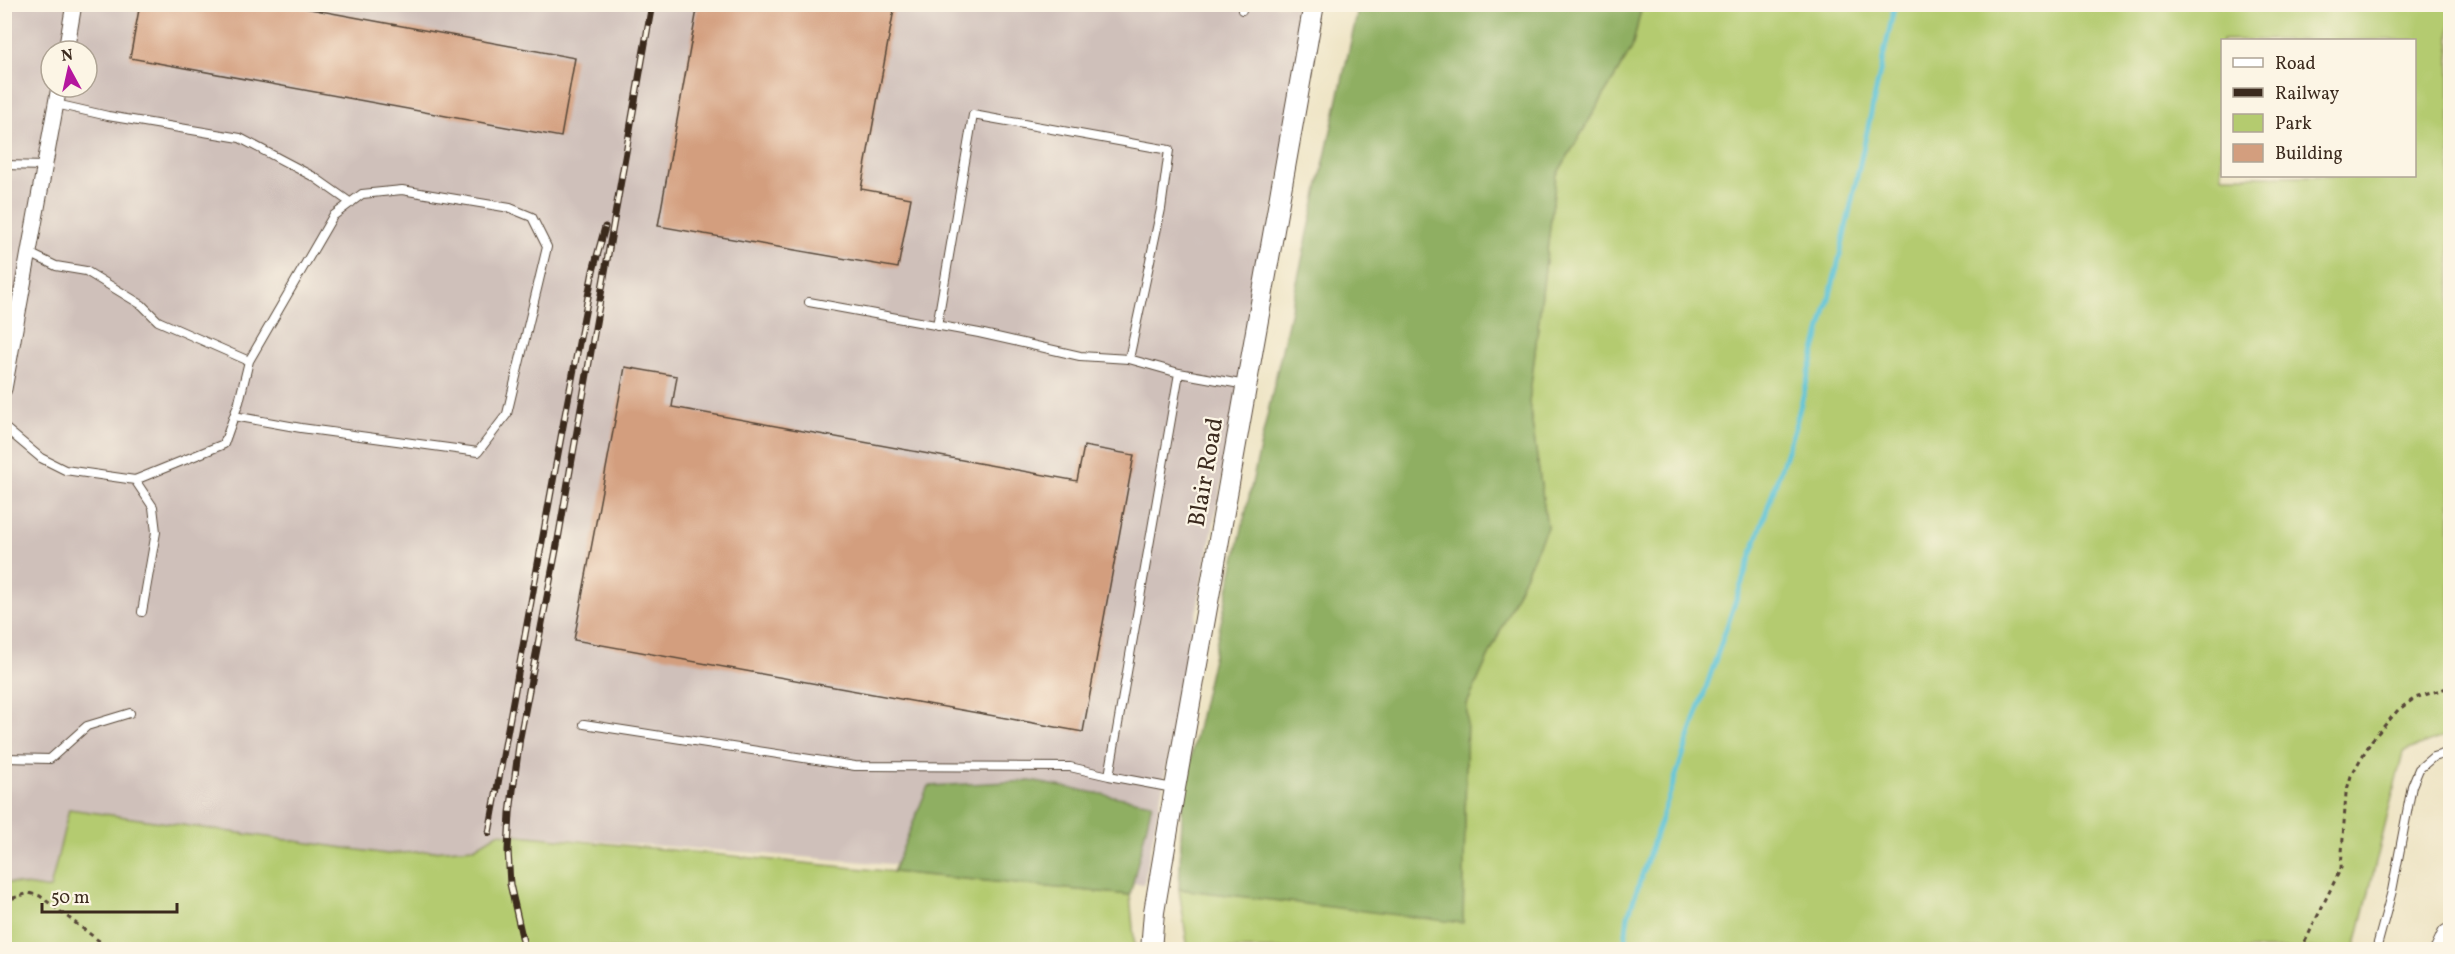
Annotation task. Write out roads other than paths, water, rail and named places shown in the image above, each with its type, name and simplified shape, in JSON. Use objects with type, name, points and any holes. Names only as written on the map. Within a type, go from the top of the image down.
[{"type":"highway","points":[[2444,950],[2451,938]]},
{"type":"street","points":[[68,39],[74,4]]},
{"type":"street","name":"Blair Road","points":[[1151,950],[1154,912],[1175,788],[1314,4]]},
{"type":"street","points":[[4,389],[57,99]]},
{"type":"lane","points":[[56,104],[108,116],[240,138],[314,177],[351,203]]},
{"type":"lane","points":[[937,326],[973,115],[1169,150],[1161,210],[1129,359]]},
{"type":"lane","points":[[4,165],[45,166]]},
{"type":"lane","points":[[4,427],[41,459],[65,470],[135,480],[224,444],[249,362],[333,216],[362,194],[402,190],[510,208],[532,217],[547,247],[507,414],[478,452],[301,428],[234,416]]},
{"type":"lane","points":[[29,253],[56,266],[86,271],[142,305],[158,321],[249,362]]},
{"type":"lane","points":[[809,302],[1080,356],[1129,359],[1179,373],[1246,385]]},
{"type":"lane","points":[[1109,776],[1179,373]]},
{"type":"lane","points":[[135,480],[153,507],[156,532],[142,612]]},
{"type":"lane","points":[[4,758],[50,759],[87,726],[130,713]]},
{"type":"lane","points":[[584,724],[855,766],[1070,767],[1175,788]]},
{"type":"lane","points":[[2376,950],[2392,891],[2412,786],[2419,769],[2433,757],[2451,752]]},
{"type":"waterway","points":[[1624,950],[1628,916],[1794,430],[1837,268],[1895,4]]},
{"type":"railway","points":[[525,950],[510,884],[508,850],[510,813],[520,737],[557,545],[652,4]]},
{"type":"railway","points":[[489,833],[565,415],[593,271],[605,227]]}]
